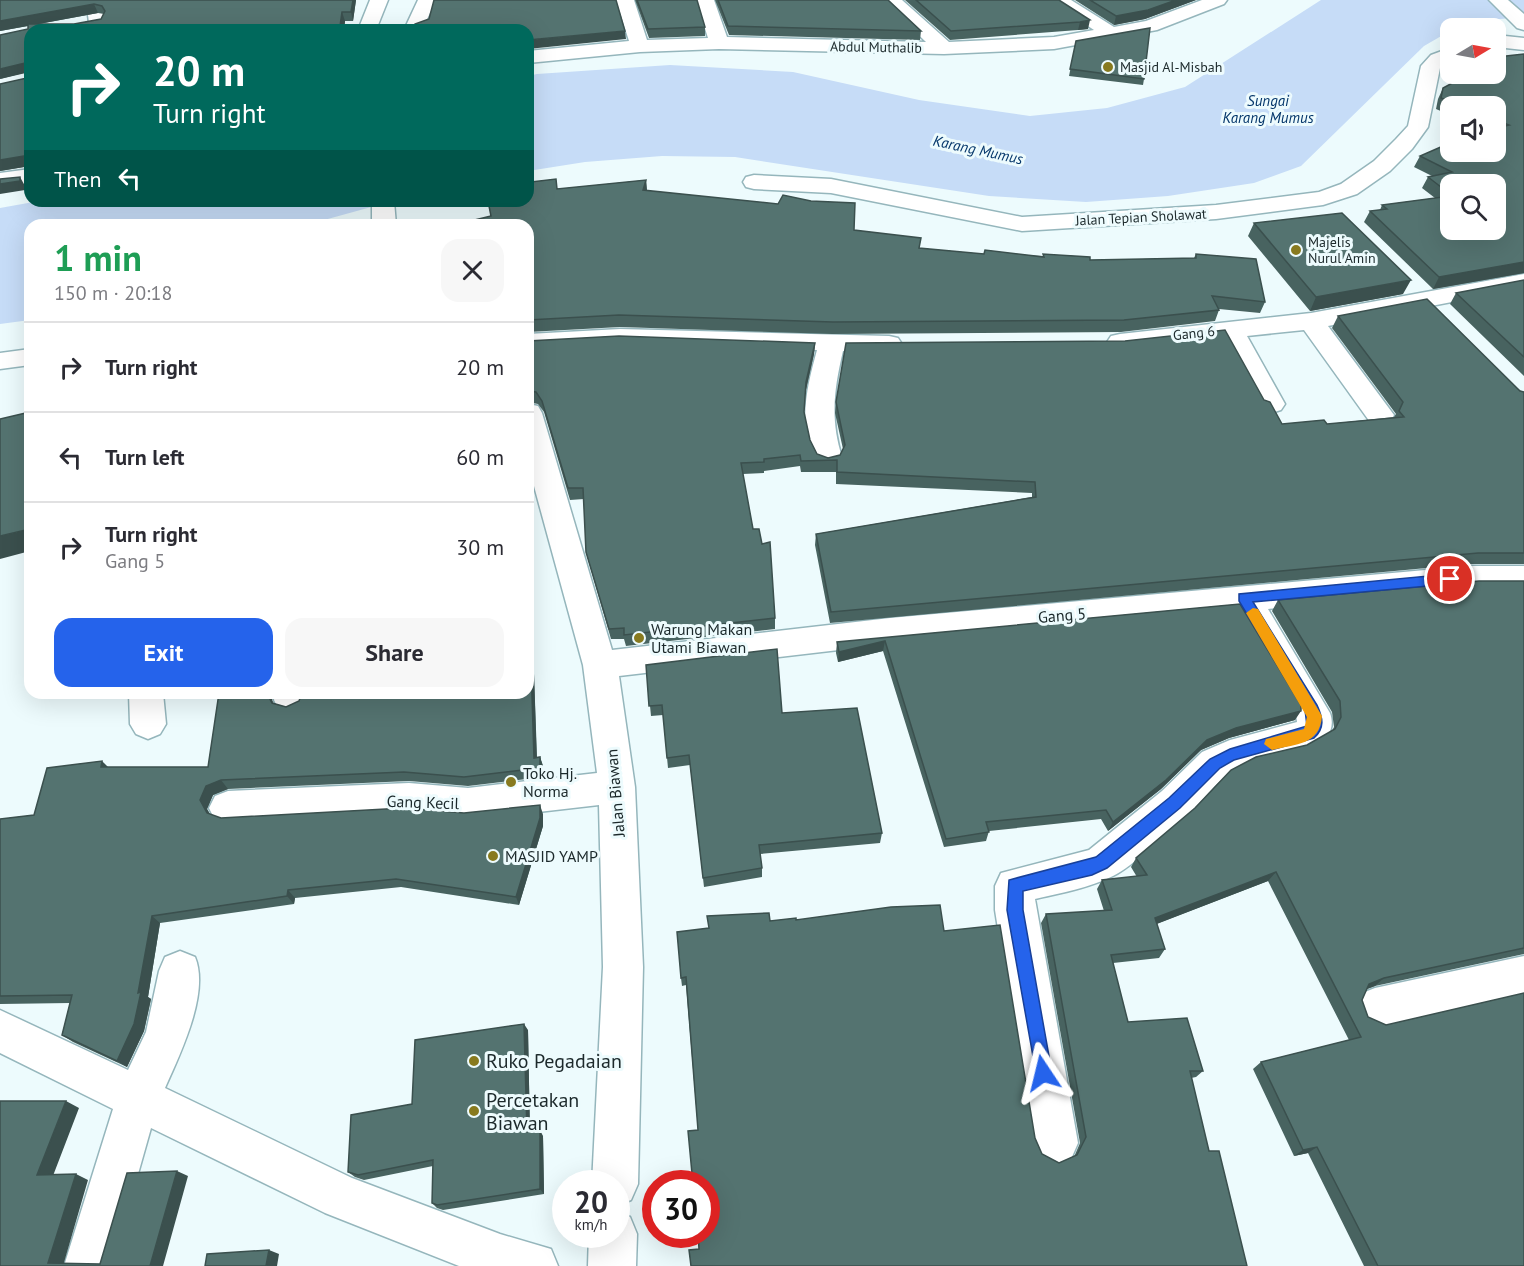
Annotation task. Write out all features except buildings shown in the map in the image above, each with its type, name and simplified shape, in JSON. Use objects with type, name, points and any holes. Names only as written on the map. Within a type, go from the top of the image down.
[{"type":"street","points":[[95,0],[98,24]]},
{"type":"street","points":[[369,24],[379,0]]},
{"type":"street","points":[[388,24],[397,0]]},
{"type":"street","points":[[416,24],[427,0]]},
{"type":"street","points":[[625,0],[640,46]]},
{"type":"street","points":[[705,0],[719,44]]},
{"type":"street","points":[[891,0],[944,48]]},
{"type":"street","points":[[1058,0],[1113,34]]},
{"type":"street","points":[[1164,0],[1185,13]]},
{"type":"street","name":"Abdul Muthalib","points":[[534,56],[640,46],[719,44],[944,48],[1054,44],[1150,26],[1218,0]]},
{"type":"street","points":[[1498,0],[1524,24]]},
{"type":"street","points":[[1506,42],[1524,44]]},
{"type":"street","name":"Jalan Tepian Sholawat","points":[[754,182],[831,186],[1022,224],[1331,206],[1349,189],[1382,166],[1418,127],[1431,66],[1440,58]]},
{"type":"street","points":[[0,180],[24,177]]},
{"type":"street","points":[[1403,277],[1435,309]]},
{"type":"street","name":"Gang 6","points":[[1098,342],[1121,342],[1435,309],[1524,281]]},
{"type":"street","points":[[1311,321],[1380,415]]},
{"type":"street","points":[[1230,329],[1270,404]]},
{"type":"street","points":[[534,342],[639,337],[832,344],[914,344]]},
{"type":"street","points":[[828,457],[820,436],[817,412],[832,344]]},
{"type":"street","points":[[0,361],[24,358]]},
{"type":"street","name":"Jalan Biawan","points":[[534,434],[600,665],[617,788],[623,967],[616,1170]]},
{"type":"street","name":"Gang 5","points":[[600,665],[890,631],[1470,578],[1524,578]]},
{"type":"street","points":[[1055,1143],[1015,910],[1015,886],[1092,867],[1175,803],[1215,763],[1230,755],[1308,734],[1314,729],[1316,722],[1311,709],[1244,598]]},
{"type":"street","name":"Gang Kecil","points":[[228,808],[409,799],[468,804],[617,788]]},
{"type":"street","points":[[88,1266],[138,1098],[167,1035],[180,970]]},
{"type":"street","points":[[1375,1009],[1524,976]]},
{"type":"street","points":[[0,1031],[341,1197],[500,1258],[534,1266]]},
{"type":"street","points":[[612,1266],[613,1248]]},
{"type":"water","name":"Sungai Karang Mumus","points":[[1321,0],[1524,0],[1524,17],[1440,18],[1440,37],[1424,46],[1301,166],[1254,183],[1168,196],[1086,202],[989,196],[735,157],[662,156],[585,162],[534,170],[534,75],[537,74],[670,65],[793,72],[919,100],[1030,116],[1107,108],[1185,87]]},
{"type":"water","points":[[24,204],[24,207],[371,207],[328,219],[24,219],[24,321],[0,324],[0,208]]},
{"type":"slow traffic","points":[[1253,613],[1311,709],[1316,722],[1314,729],[1308,734],[1272,744]]},
{"type":"place","name":"Masjid Al-Misbah","points":[[1108,67]]},
{"type":"place","name":"Majelis Nurul Amin","points":[[1296,250]]},
{"type":"place","name":"Warung Makan Utami Biawan","points":[[639,638]]},
{"type":"place","name":"Toko Hj. Norma","points":[[511,782]]},
{"type":"place","name":"MASJID YAMP","points":[[493,856]]},
{"type":"place","name":"Ruko Pegadaian","points":[[474,1061]]},
{"type":"place","name":"Percetakan Biawan","points":[[474,1111]]},
{"type":"route","points":[[1043,1073],[1015,910],[1015,886],[1092,867],[1110,858],[1175,803],[1215,763],[1230,755],[1308,734],[1314,729],[1315,716],[1244,598],[1450,579]]},
{"type":"water label","name":"Karang Mumus","points":[[978,150]]}]
